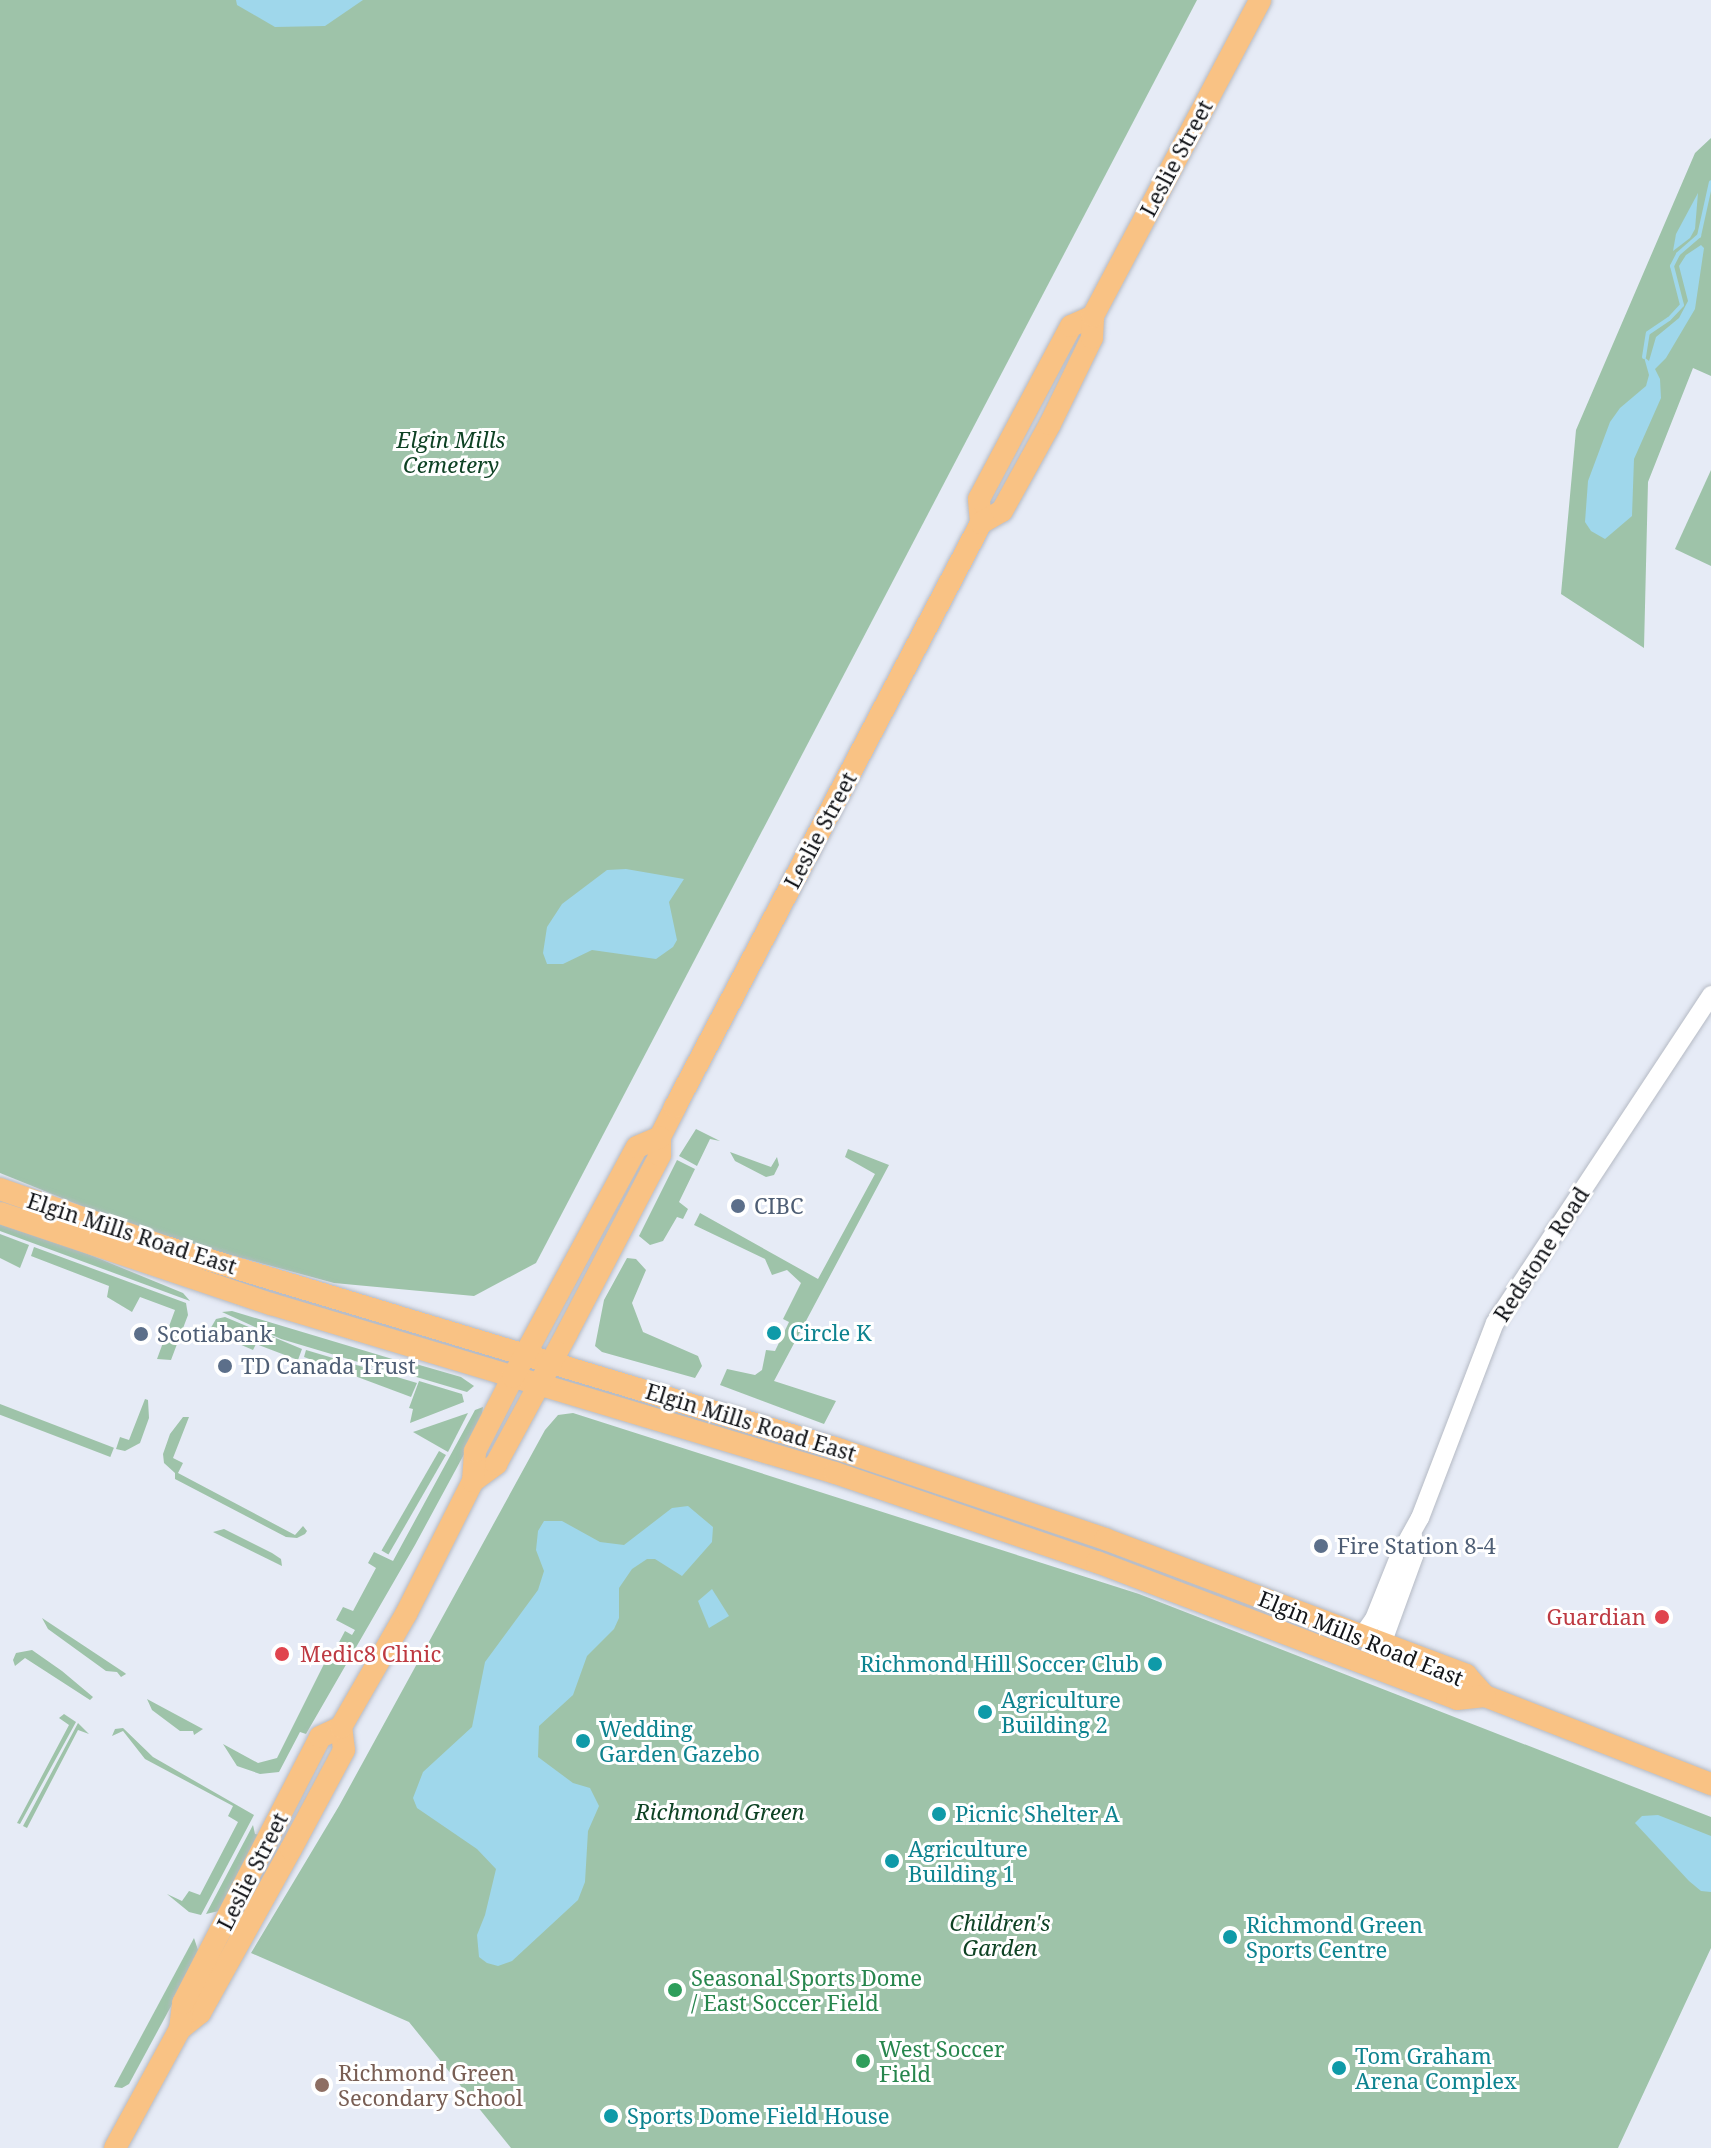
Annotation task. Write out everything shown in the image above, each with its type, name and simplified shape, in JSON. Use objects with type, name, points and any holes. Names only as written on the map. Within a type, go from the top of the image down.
[{"type":"main road","name":"Leslie Street","points":[[473,1481],[496,1464],[551,1361],[660,1155],[660,1137],[981,523],[1002,511],[1050,424],[1092,338],[1093,316],[1260,0]]},
{"type":"main road","name":"Leslie Street","points":[[115,2148],[180,2029],[200,2013],[344,1750],[341,1727],[406,1614],[473,1481],[475,1451],[513,1377],[637,1147],[660,1137]]},
{"type":"main road","name":"Elgin Mills Road East","points":[[0,1189],[166,1247],[551,1361],[973,1493],[1466,1675],[1485,1696],[1711,1784]]},
{"type":"main road","name":"Elgin Mills Road East","points":[[0,1213],[256,1299],[835,1473],[967,1516],[1457,1699],[1485,1696]]},
{"type":"street","name":"Redstone Road","points":[[1374,1666],[1374,1619],[1401,1552],[1413,1535],[1495,1323],[1711,995]]},
{"type":"green space","name":"Elgin Mills Cemetery","points":[[0,0],[1197,0],[536,1263],[474,1296],[334,1283],[146,1232],[0,1173]]},
{"type":"green space","points":[[1711,138],[1711,376],[1693,368],[1648,482],[1644,648],[1561,594],[1576,430],[1695,153]]},
{"type":"green space","points":[[1711,470],[1711,566],[1675,549]]},
{"type":"green space","points":[[696,1129],[720,1141],[710,1139],[697,1166],[679,1156]]},
{"type":"green space","points":[[848,1149],[889,1165],[774,1381],[836,1401],[824,1424],[720,1385],[727,1369],[755,1375],[762,1370],[766,1350],[775,1351],[789,1322],[783,1319],[801,1283],[787,1270],[772,1275],[765,1259],[694,1225],[700,1213],[818,1279],[875,1174],[845,1157]]},
{"type":"green space","points":[[730,1152],[771,1167],[777,1157],[779,1165],[774,1175],[766,1177],[735,1161]]},
{"type":"green space","points":[[677,1160],[695,1169],[679,1202],[688,1209],[683,1219],[677,1217],[663,1241],[650,1245],[639,1236]]},
{"type":"green space","points":[[0,1218],[183,1293],[190,1301],[0,1231]]},
{"type":"green space","points":[[0,1234],[29,1245],[20,1268],[0,1258]]},
{"type":"green space","points":[[34,1247],[186,1303],[188,1315],[171,1360],[157,1359],[175,1310],[140,1297],[132,1312],[107,1297],[109,1286],[31,1256]]},
{"type":"green space","points":[[627,1258],[636,1259],[646,1270],[632,1303],[643,1332],[698,1356],[702,1366],[695,1378],[602,1352],[595,1346],[604,1300]]},
{"type":"green space","points":[[232,1311],[399,1361],[395,1373],[281,1339],[222,1312]]},
{"type":"green space","points":[[225,1317],[302,1349],[298,1360],[256,1344],[253,1350],[209,1331],[216,1319]]},
{"type":"green space","points":[[306,1350],[417,1383],[411,1397],[304,1357]]},
{"type":"green space","points":[[416,1364],[461,1377],[474,1386],[467,1392],[413,1376]]},
{"type":"green space","points":[[419,1381],[462,1394],[464,1402],[410,1423],[413,1409],[409,1408]]},
{"type":"green space","points":[[145,1399],[148,1400],[149,1418],[140,1443],[125,1451],[116,1449],[120,1437],[129,1440]]},
{"type":"green space","points":[[0,1404],[114,1448],[110,1457],[0,1415]]},
{"type":"green space","points":[[483,1407],[481,1423],[415,1545],[306,1734],[300,1732],[279,1772],[260,1774],[237,1766],[223,1744],[258,1763],[277,1758],[324,1664],[327,1665],[345,1631],[352,1635],[355,1630],[336,1620],[343,1607],[353,1611],[376,1568],[368,1563],[374,1552],[393,1561],[475,1410]]},
{"type":"green space","points":[[468,1413],[448,1452],[413,1432]]},
{"type":"green space","name":"Richmond Green","points":[[573,1413],[1139,1594],[1711,1817],[1711,1948],[1618,2148],[511,2148],[409,2022],[251,1953],[339,1806],[545,1430],[558,1415]]},
{"type":"green space","points":[[183,1417],[189,1417],[173,1458],[183,1463],[178,1473],[295,1535],[303,1526],[307,1531],[305,1534],[297,1538],[286,1537],[175,1479],[175,1473],[164,1463],[163,1454],[170,1434]]},
{"type":"green space","points":[[439,1451],[446,1455],[388,1555],[381,1551]]},
{"type":"green space","points":[[224,1529],[272,1553],[281,1559],[282,1566],[213,1532]]},
{"type":"green space","points":[[42,1618],[126,1674],[121,1677],[117,1672],[106,1671],[48,1629]]},
{"type":"green space","points":[[32,1650],[93,1697],[90,1700],[25,1658],[15,1666],[13,1660],[16,1653]]},
{"type":"green space","points":[[147,1699],[203,1729],[194,1735],[193,1731],[180,1731],[152,1710]]},
{"type":"green space","points":[[64,1714],[76,1722],[20,1824],[17,1823],[69,1725],[59,1718]]},
{"type":"green space","points":[[78,1723],[89,1734],[78,1730],[27,1828],[23,1826]]},
{"type":"green space","points":[[123,1728],[153,1757],[254,1815],[201,1915],[189,1912],[167,1894],[182,1901],[189,1891],[200,1895],[238,1822],[228,1816],[233,1806],[145,1759],[123,1731],[112,1736],[115,1729]]},
{"type":"green space","points":[[253,1825],[255,1834],[260,1835],[219,1911],[206,1914]]},
{"type":"green space","points":[[194,1938],[198,1950],[196,1960],[129,2084],[122,2088],[114,2087]]},
{"type":"water","points":[[236,0],[363,0],[325,26],[275,27],[237,5]]},
{"type":"water","points":[[1698,193],[1695,229],[1690,238],[1673,251],[1676,234]]},
{"type":"water","points":[[1701,245],[1704,248],[1695,309],[1666,358],[1655,369],[1660,379],[1661,398],[1634,459],[1632,516],[1605,539],[1591,531],[1585,522],[1588,481],[1610,422],[1620,408],[1646,386],[1649,375],[1644,357],[1649,361],[1656,337],[1679,318],[1688,301],[1679,266],[1686,255]]},
{"type":"water","points":[[626,869],[684,879],[669,902],[677,940],[673,947],[656,959],[592,950],[563,964],[547,964],[543,953],[547,927],[562,904],[607,870]]},
{"type":"water","points":[[688,1506],[713,1527],[712,1542],[682,1576],[655,1559],[647,1559],[632,1569],[619,1588],[619,1618],[614,1629],[587,1656],[573,1695],[539,1726],[538,1757],[573,1783],[590,1788],[599,1806],[588,1831],[585,1882],[578,1900],[512,1961],[498,1966],[487,1963],[479,1957],[477,1935],[496,1869],[477,1849],[417,1808],[413,1798],[423,1772],[472,1727],[485,1662],[538,1590],[544,1571],[536,1550],[538,1531],[544,1521],[562,1521],[600,1542],[624,1545],[672,1508]]},
{"type":"water","points":[[712,1589],[729,1616],[709,1628],[698,1601]]},
{"type":"water","points":[[1658,1815],[1711,1836],[1711,1892],[1701,1891],[1689,1881],[1635,1823],[1642,1816]]},
{"type":"waterway","points":[[1644,357],[1648,333],[1669,319],[1682,305],[1672,266],[1678,254],[1699,236],[1711,182]]},
{"type":"place","name":"CIBC","points":[[738,1206]]},
{"type":"place","name":"Circle K","points":[[774,1333]]},
{"type":"place","name":"Scotiabank","points":[[141,1334]]},
{"type":"place","name":"TD Canada Trust","points":[[225,1366]]},
{"type":"place","name":"Fire Station 8-4","points":[[1321,1546]]},
{"type":"place","name":"Guardian","points":[[1662,1617]]},
{"type":"place","name":"Medic8 Clinic","points":[[282,1654]]},
{"type":"place","name":"Richmond Hill Soccer Club","points":[[1155,1664]]},
{"type":"place","name":"Agriculture Building 2","points":[[985,1712]]},
{"type":"place","name":"Wedding Garden Gazebo","points":[[583,1741]]},
{"type":"place","name":"Picnic Shelter A","points":[[939,1814]]},
{"type":"place","name":"Agriculture Building 1","points":[[892,1861]]},
{"type":"place","name":"Richmond Green Sports Centre","points":[[1230,1937]]},
{"type":"place","name":"Seasonal Sports Dome / East Soccer Field","points":[[675,1990]]},
{"type":"place","name":"West Soccer Field","points":[[863,2061]]},
{"type":"place","name":"Tom Graham Arena Complex","points":[[1339,2068]]},
{"type":"place","name":"Richmond Green Secondary School","points":[[322,2085]]},
{"type":"place","name":"Sports Dome Field House","points":[[611,2116]]},
{"type":"park label","name":"Children's Garden","points":[[1000,1934]]}]
